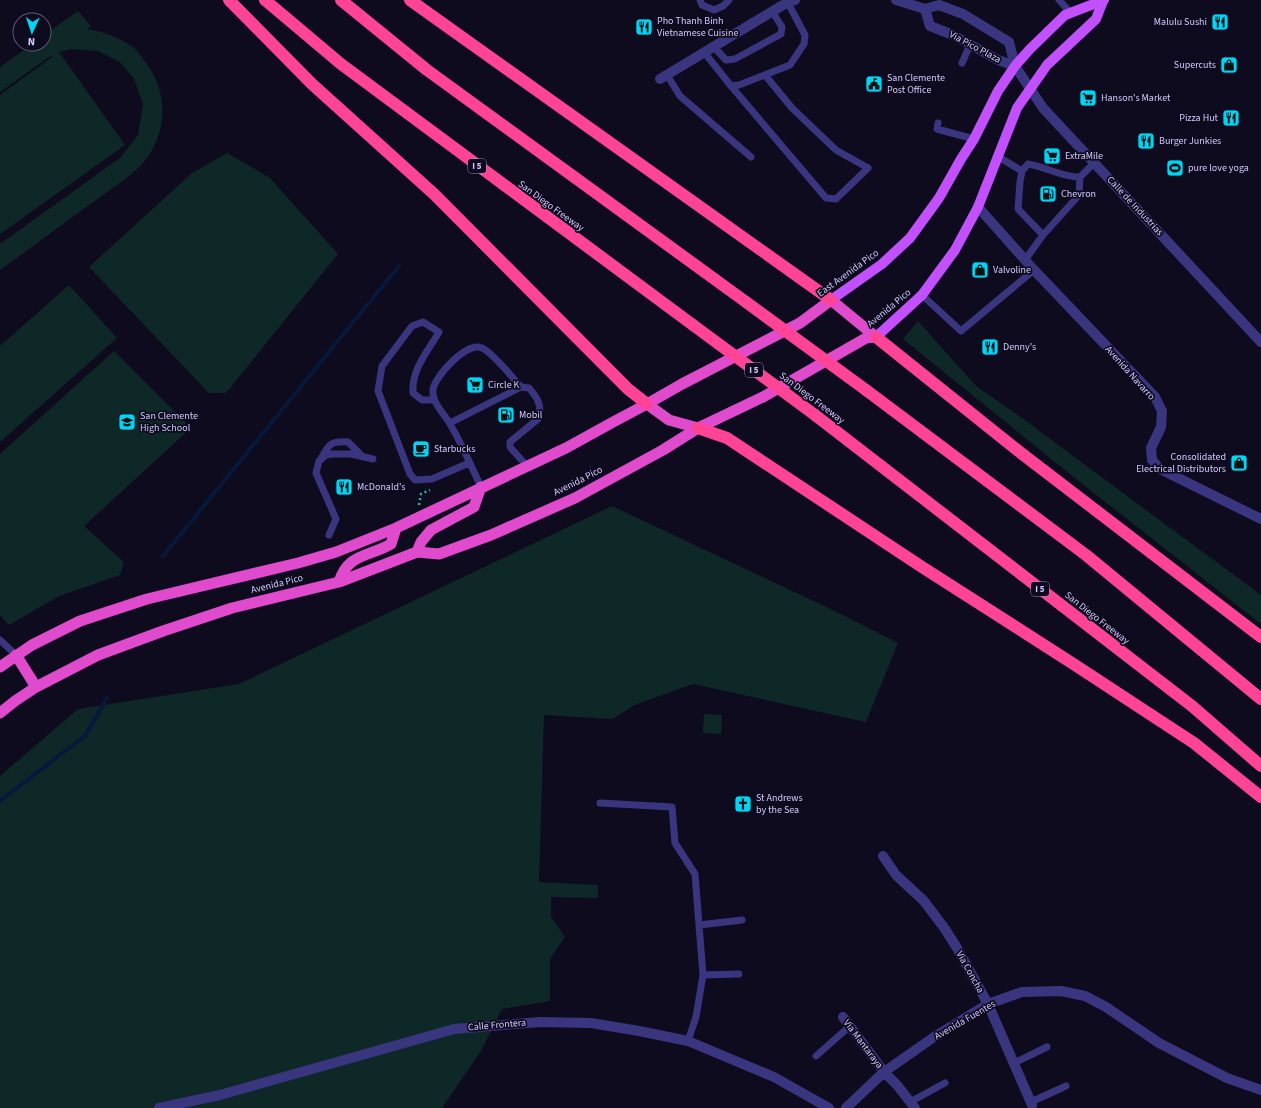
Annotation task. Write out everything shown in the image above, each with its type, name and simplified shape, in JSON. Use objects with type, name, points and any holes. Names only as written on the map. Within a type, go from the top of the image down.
[{"type":"highway","points":[[229,0],[312,84],[434,194],[622,383],[647,404],[669,420],[727,438],[922,567],[1194,743],[1261,797]]},
{"type":"highway","name":"San Diego Freeway","points":[[265,0],[341,64],[815,415],[1192,706],[1261,766]]},
{"type":"highway","points":[[341,0],[427,70],[866,390],[1086,555],[1261,699]]},
{"type":"highway","points":[[410,0],[831,300],[1021,453],[1261,636]]},
{"type":"highway","name":"East Avenida Pico","points":[[647,404],[688,380],[800,323],[831,300]]},
{"type":"highway","name":"Avenida Pico","points":[[0,713],[15,700],[36,687],[98,655],[163,631],[232,608],[339,582],[417,552],[439,554],[498,532],[575,498],[663,450],[698,428],[762,397],[866,338],[876,337]]},
{"type":"highway","name":"Avenida Pico","points":[[0,667],[32,645],[80,621],[147,599],[336,552],[396,528],[566,448],[647,404]]},
{"type":"highway","points":[[417,552],[421,542],[431,530],[474,507],[481,488]]},
{"type":"highway","points":[[339,582],[342,571],[356,558],[383,549],[391,544],[396,528]]},
{"type":"highway","points":[[16,655],[36,687]]},
{"type":"main road","name":"East Avenida Pico","points":[[831,300],[882,264],[910,238],[939,198],[974,139],[998,91],[1015,66],[1030,49],[1065,15],[1103,0]]},
{"type":"main road","name":"East Avenida Pico","points":[[1030,87],[1047,65],[1096,19],[1103,0]]},
{"type":"main road","name":"Avenida Pico","points":[[876,337],[922,295],[955,250],[978,206],[1016,108],[1030,87]]},
{"type":"street","name":"Via Pico Plaza","points":[[896,0],[920,5],[939,5],[963,14],[1009,42],[1015,66]]},
{"type":"street","points":[[664,77],[708,49],[791,1]]},
{"type":"street","name":"Via Pico Plaza","points":[[920,5],[930,26],[953,35],[998,60],[1015,66]]},
{"type":"street","name":"Calle de Industrias","points":[[1015,66],[1043,108],[1261,342]]},
{"type":"street","name":"Avenida Navarro","points":[[978,206],[1034,270],[1155,398],[1162,411],[1161,427],[1151,448],[1152,460],[1160,470],[1261,519]]},
{"type":"street","name":"Via Concha","points":[[883,856],[896,876],[924,901],[945,929],[988,1004],[1032,1104]]},
{"type":"street","name":"Avenida Fuentes","points":[[846,1108],[884,1072],[934,1037],[988,1004],[1022,992],[1061,991],[1085,996],[1106,1006],[1159,1043],[1227,1078],[1261,1090]]},
{"type":"street","name":"Via Mantaraya","points":[[843,1017],[884,1072],[897,1085],[912,1105]]},
{"type":"street","name":"Calle Frontera","points":[[159,1108],[220,1095],[454,1029],[540,1022],[591,1024],[640,1031],[688,1041],[774,1077],[829,1108]]},
{"type":"lane","points":[[700,0],[702,5],[714,10],[729,0]]},
{"type":"lane","points":[[1059,0],[1070,12]]},
{"type":"lane","points":[[731,86],[739,85],[790,65],[804,44],[805,35],[791,1]]},
{"type":"lane","points":[[708,49],[726,60],[735,59],[781,34],[782,27],[772,11]]},
{"type":"lane","points":[[962,63],[970,44]]},
{"type":"lane","points":[[708,49],[731,86],[826,198],[836,199],[868,168],[836,150],[792,108],[765,75]]},
{"type":"lane","points":[[664,77],[680,96],[751,158]]},
{"type":"lane","points":[[938,123],[937,129],[974,139]]},
{"type":"lane","points":[[997,156],[1022,171]]},
{"type":"lane","points":[[1025,260],[1043,235],[1079,195],[1080,177],[1094,162]]},
{"type":"lane","points":[[1043,235],[1018,209],[1022,171],[1028,164],[1039,166],[1070,177],[1080,177]]},
{"type":"lane","points":[[922,295],[961,331],[1034,270]]},
{"type":"lane","points":[[434,400],[422,400],[413,393],[412,387],[415,371],[439,332],[423,322],[412,326],[382,366],[378,391],[410,474],[415,480],[432,479],[469,463]]},
{"type":"lane","points":[[481,488],[450,423],[434,400],[433,388],[442,372],[455,359],[467,350],[476,347],[482,347],[498,361],[521,387]]},
{"type":"lane","points":[[450,423],[521,387],[530,388],[537,397],[540,408],[538,419],[510,442],[510,447],[527,466]]},
{"type":"lane","points":[[329,535],[336,519],[316,473],[319,461],[328,446],[336,442],[348,442],[362,456]]},
{"type":"lane","points":[[319,461],[326,455],[332,454],[352,454],[373,459]]},
{"type":"lane","points":[[0,640],[16,655]]},
{"type":"lane","points":[[600,803],[672,807],[675,843],[695,874],[703,975],[696,1017],[688,1041]]},
{"type":"lane","points":[[699,925],[742,920]]},
{"type":"lane","points":[[703,975],[739,974]]},
{"type":"lane","points":[[816,1056],[850,1026]]},
{"type":"lane","points":[[1014,1063],[1047,1047]]},
{"type":"lane","points":[[912,1105],[945,1083]]},
{"type":"lane","points":[[1032,1104],[1066,1086]]},
{"type":"path","points":[[418,507],[421,494],[432,488],[434,484],[432,479]]},
{"type":"green space","points":[[78,11],[91,26],[87,29],[112,36],[135,49],[150,69],[160,90],[162,102],[161,125],[153,148],[142,164],[133,173],[0,270],[0,244],[120,158],[138,135],[143,104],[134,79],[120,62],[98,51],[71,49],[59,52],[125,145],[0,234],[0,95],[55,55],[49,57],[0,92],[0,67],[21,52],[52,52],[52,29]]},
{"type":"green space","points":[[227,153],[270,178],[338,254],[226,393],[209,393],[89,267],[191,174]]},
{"type":"green space","points":[[69,285],[117,338],[0,442],[0,346]]},
{"type":"green space","points":[[918,321],[976,386],[1019,416],[1261,595],[1261,624],[1071,475],[903,339]]},
{"type":"green space","points":[[114,351],[191,428],[84,526],[124,562],[120,575],[59,596],[9,625],[0,615],[0,454]]},
{"type":"green space","points":[[612,506],[839,613],[898,643],[866,722],[693,684],[634,705],[613,719],[544,715],[539,882],[598,885],[598,898],[551,897],[551,917],[565,937],[550,959],[550,1001],[502,1009],[481,1051],[442,1108],[0,1108],[0,776],[78,709],[239,684]]},
{"type":"green space","points":[[704,714],[722,715],[721,734],[703,733]]},
{"type":"waterway","points":[[163,556],[399,266]]},
{"type":"waterway","points":[[0,801],[86,735],[107,698]]},
{"type":"place","name":"Malulu Sushi","points":[[1220,22]]},
{"type":"place","name":"Pho Thanh Binh Vietnamese Cuisine","points":[[644,27]]},
{"type":"place","name":"Supercuts","points":[[1229,65]]},
{"type":"place","name":"San Clemente Post Office","points":[[874,84]]},
{"type":"place","name":"Hanson's Market","points":[[1088,98]]},
{"type":"place","name":"Pizza Hut","points":[[1231,118]]},
{"type":"place","name":"Burger Junkies","points":[[1146,141]]},
{"type":"place","name":"ExtraMile","points":[[1052,156]]},
{"type":"place","name":"pure love yoga","points":[[1175,168]]},
{"type":"place","name":"Chevron","points":[[1048,194]]},
{"type":"place","name":"Valvoline","points":[[980,270]]},
{"type":"place","name":"Denny's","points":[[990,347]]},
{"type":"place","name":"Circle K","points":[[475,385]]},
{"type":"place","name":"Mobil","points":[[506,415]]},
{"type":"place","name":"San Clemente High School","points":[[127,422]]},
{"type":"place","name":"Starbucks","points":[[421,449]]},
{"type":"place","name":"Consolidated Electrical Distributors","points":[[1239,463]]},
{"type":"place","name":"McDonald's","points":[[344,487]]},
{"type":"place","name":"St Andrews by the Sea","points":[[743,804]]}]
